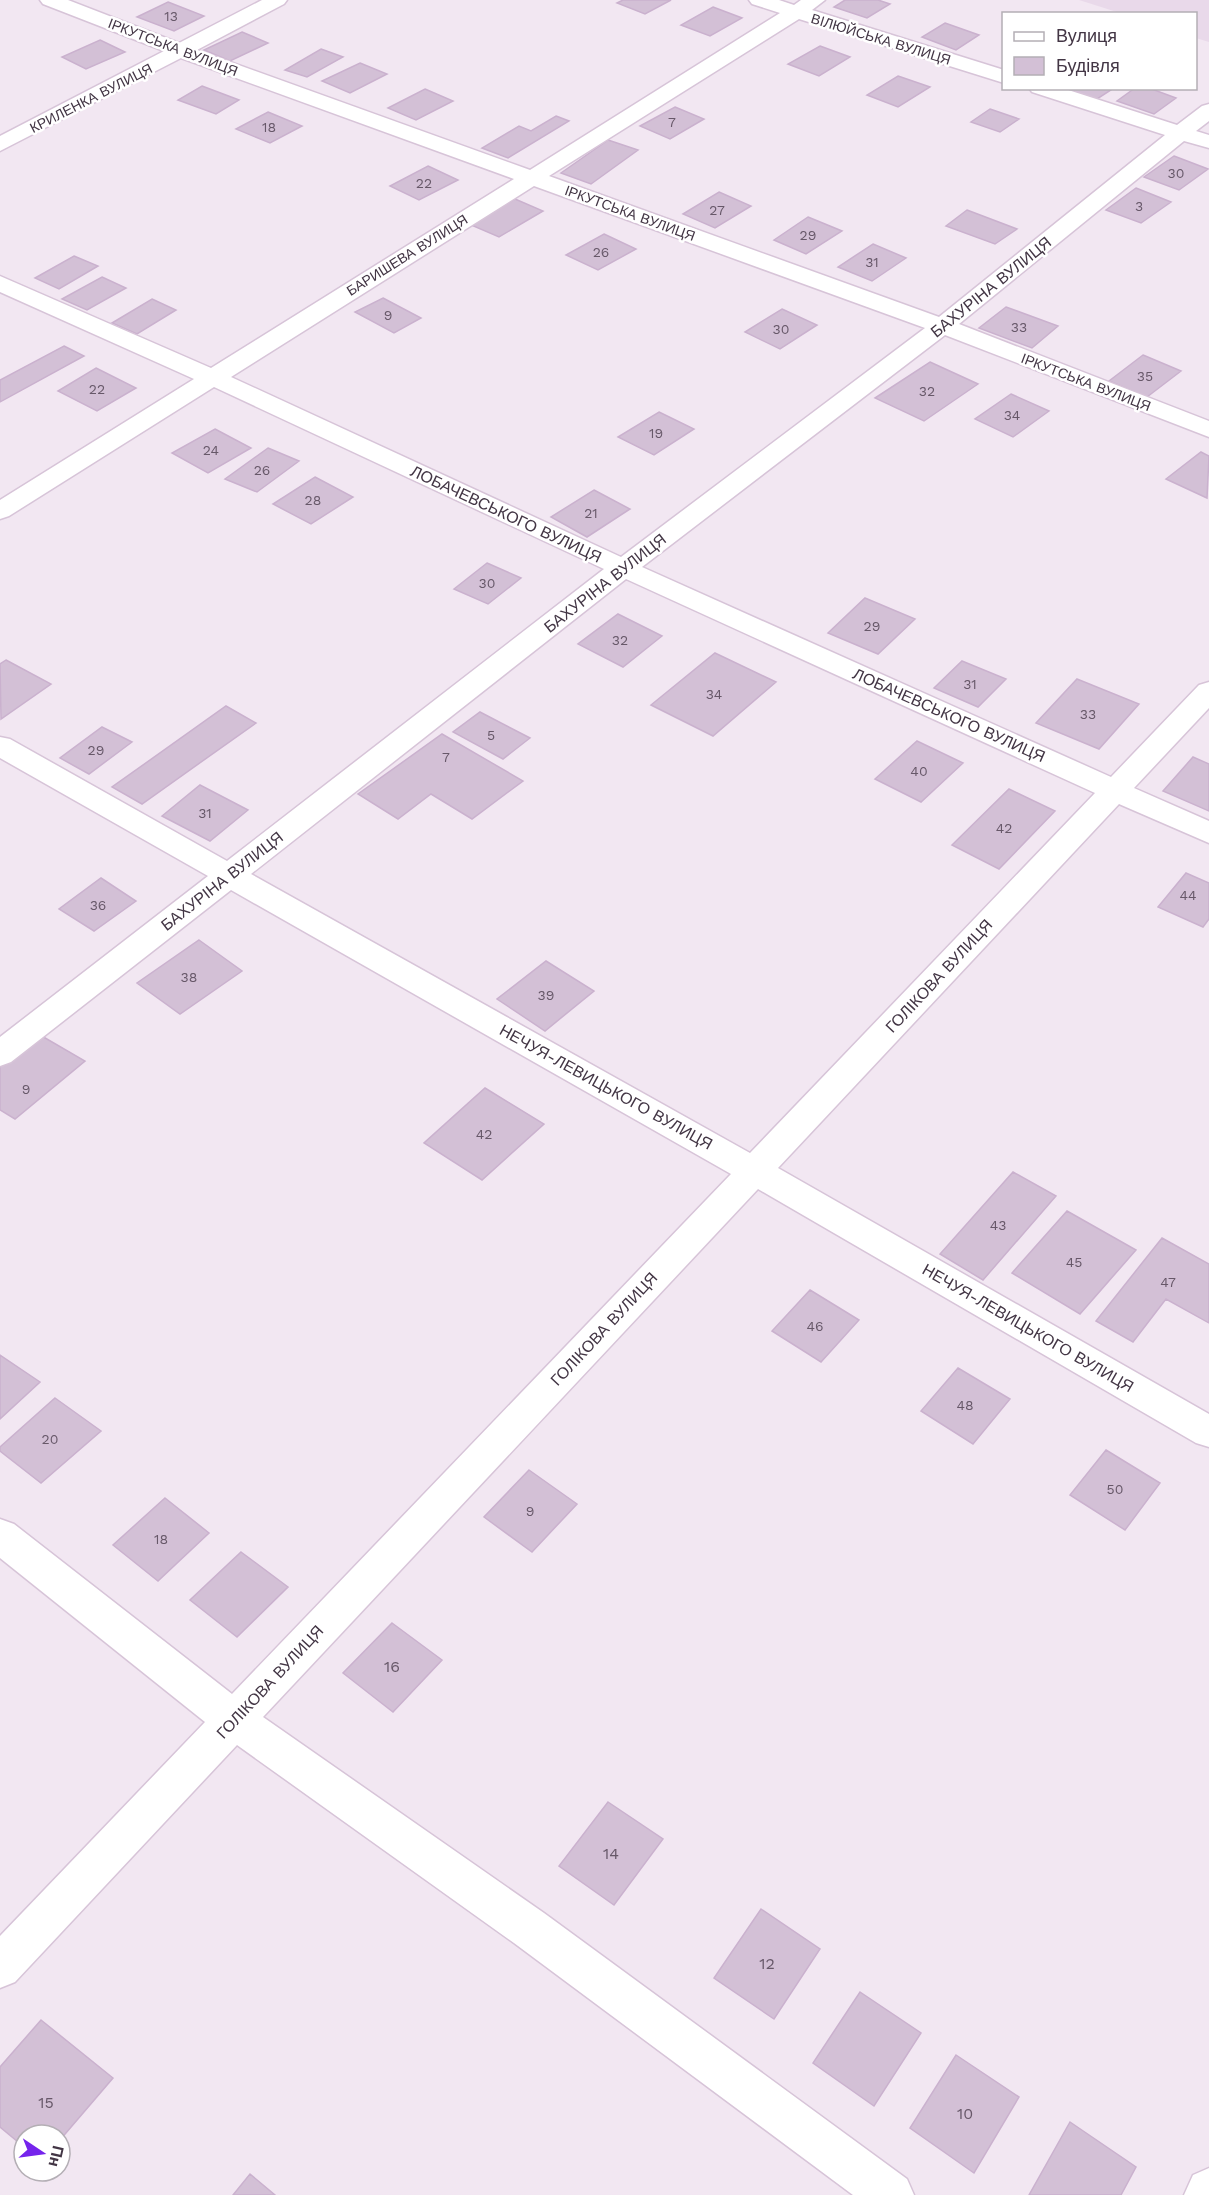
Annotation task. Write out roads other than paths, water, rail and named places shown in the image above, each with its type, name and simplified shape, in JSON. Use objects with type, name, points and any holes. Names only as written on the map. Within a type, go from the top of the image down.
[{"type":"street","name":"ІРКУТСЬКА ВУЛИЦЯ","points":[[50,0],[181,51],[942,326],[1209,430]]},
{"type":"street","name":"КРИЛЕНКА ВУЛИЦЯ","points":[[0,145],[277,0]]},
{"type":"street","name":"ВІЛЮЙСЬКА ВУЛИЦЯ","points":[[759,0],[1002,76]]},
{"type":"street","name":"БАРИШЕВА ВУЛИЦЯ","points":[[0,511],[211,376],[815,0]]},
{"type":"street","points":[[1045,90],[1209,142]]},
{"type":"street","name":"БАХУРІНА ВУЛИЦЯ","points":[[0,1054],[623,568],[942,326],[1209,110]]},
{"type":"street","name":"ЛОБАЧЕВСЬКОГО ВУЛИЦЯ","points":[[0,283],[211,376],[623,568],[1209,833]]},
{"type":"street","name":"ГОЛІКОВА ВУЛИЦЯ","points":[[0,1967],[1209,691]]},
{"type":"street","name":"НЕЧУЯ-ЛЕВИЦЬКОГО ВУЛИЦЯ","points":[[0,746],[231,874],[1209,1432]]},
{"type":"street","points":[[0,1536],[234,1720],[529,1928],[891,2195]]},
{"type":"street","points":[[1207,2195],[1209,2191]]}]
